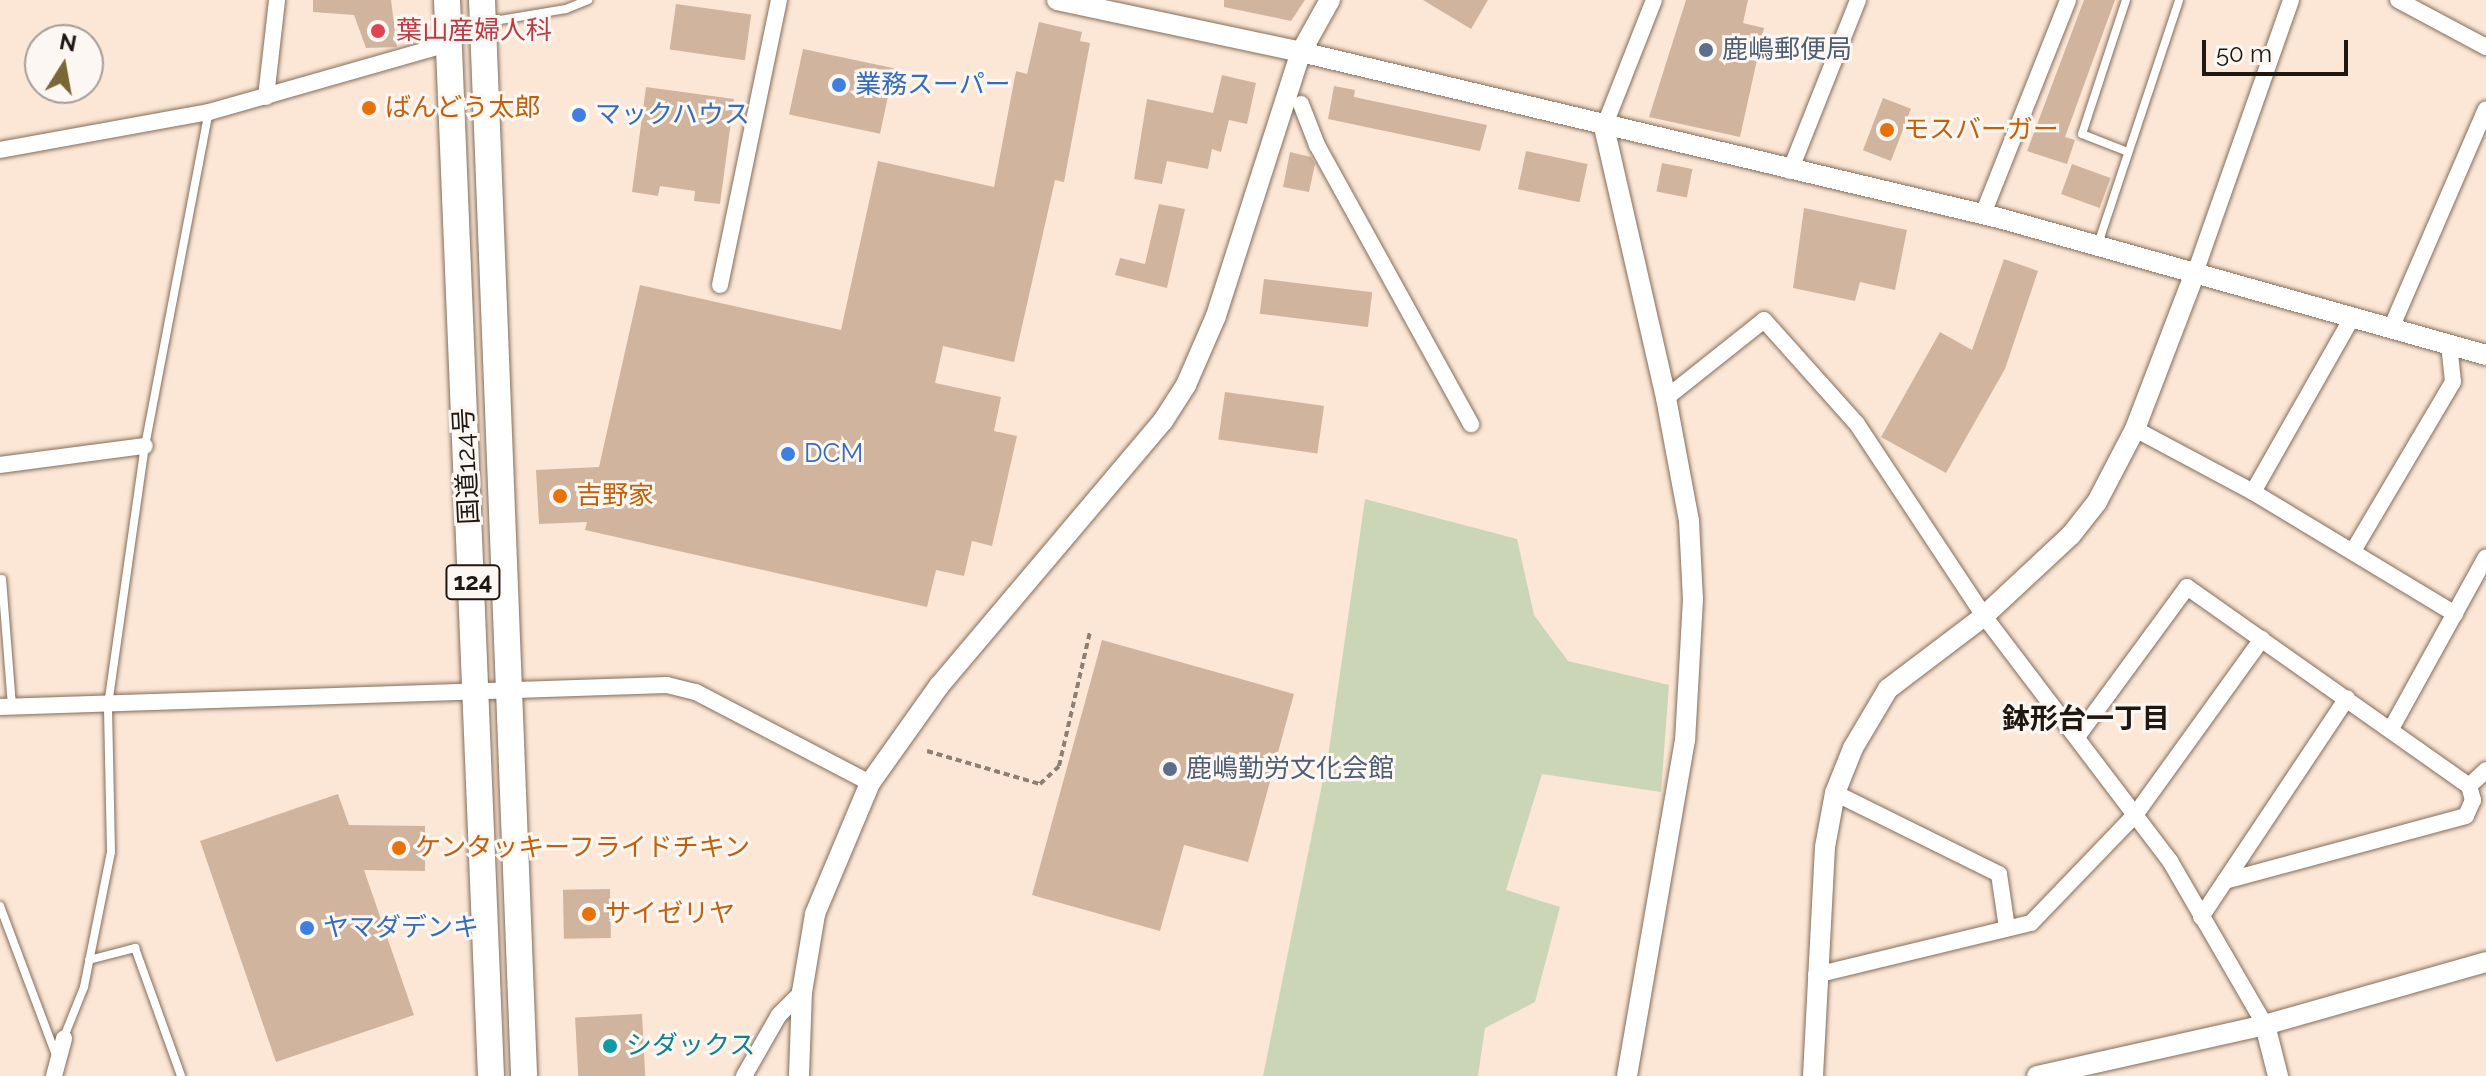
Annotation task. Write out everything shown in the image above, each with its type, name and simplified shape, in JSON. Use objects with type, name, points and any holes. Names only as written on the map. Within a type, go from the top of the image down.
[{"type":"highway","name":"国道124号","points":[[447,0],[478,691],[491,1076]]},
{"type":"highway","name":"国道124号","points":[[482,11],[506,690],[524,1076]]},
{"type":"street","points":[[266,97],[277,0]]},
{"type":"street","points":[[720,285],[779,0]]},
{"type":"street","points":[[1057,0],[1301,52],[1604,127],[1983,214],[2097,249],[2392,326],[2486,355]]},
{"type":"street","points":[[799,1076],[802,992],[819,901],[870,783],[939,686],[1163,421],[1186,385],[1216,316],[1301,52],[1330,0]]},
{"type":"street","points":[[1627,1076],[1691,690],[1689,521],[1666,398],[1604,127],[1654,0]]},
{"type":"street","points":[[1790,171],[1858,0]]},
{"type":"street","points":[[1983,214],[2068,0]]},
{"type":"street","points":[[1813,1076],[1825,847],[1835,793],[1867,719],[1888,689],[1984,616],[2071,535],[2097,502],[2135,429],[2195,273],[2291,0]]},
{"type":"street","points":[[2398,0],[2486,47]]},
{"type":"street","points":[[0,150],[209,112],[448,44]]},
{"type":"street","points":[[1301,104],[1317,145],[1471,424]]},
{"type":"street","points":[[2392,326],[2486,109]]},
{"type":"street","points":[[2253,492],[2353,316]]},
{"type":"street","points":[[1666,398],[1764,320],[1857,424],[1984,616],[2135,815],[2201,917],[2265,1025],[2278,1076]]},
{"type":"street","points":[[2353,551],[2453,382],[2449,343]]},
{"type":"street","points":[[2135,429],[2253,492],[2455,614]]},
{"type":"street","points":[[0,465],[145,446]]},
{"type":"street","points":[[2391,729],[2486,557]]},
{"type":"street","points":[[2077,737],[2187,587],[2469,786],[2473,800],[2466,816],[2225,881]]},
{"type":"street","points":[[1816,975],[2031,923],[2135,815],[2262,639]]},
{"type":"street","points":[[6,707],[625,684],[682,688],[870,783]]},
{"type":"street","points":[[2201,917],[2347,698]]},
{"type":"street","points":[[2469,786],[2486,770]]},
{"type":"street","points":[[1835,793],[1999,874],[2007,928]]},
{"type":"street","points":[[2037,1076],[2265,1025],[2486,962]]},
{"type":"street","points":[[744,1076],[779,1015],[802,992]]},
{"type":"street","points":[[56,1069],[64,1038]]},
{"type":"lane","points":[[482,11],[566,9],[588,0]]},
{"type":"lane","points":[[2126,0],[2082,134],[2128,152]]},
{"type":"lane","points":[[2097,249],[2179,0]]},
{"type":"lane","points":[[64,1038],[89,960],[111,852],[108,705],[145,446],[209,112]]},
{"type":"lane","points":[[2,579],[6,707]]},
{"type":"lane","points":[[0,906],[56,1069]]},
{"type":"lane","points":[[89,960],[135,948],[181,1076]]},
{"type":"path","points":[[927,751],[1040,784],[1059,766],[1090,632]]},
{"type":"green space","points":[[1365,499],[1517,539],[1534,615],[1568,661],[1669,685],[1661,792],[1542,774],[1506,890],[1560,907],[1535,1002],[1485,1028],[1478,1076],[1263,1076],[1329,750]]},
{"type":"building","name":"葉山産婦人科","points":[[313,0],[391,0],[397,47],[366,48],[354,15],[313,12]]},
{"type":"building","points":[[1224,0],[1305,0],[1291,21],[1224,7]]},
{"type":"building","points":[[1423,0],[1488,0],[1471,29]]},
{"type":"building","points":[[1686,0],[1748,0],[1743,23],[1764,28],[1740,137],[1649,117]]},
{"type":"building","points":[[2084,0],[2115,0],[2065,137],[2075,140],[2067,164],[2027,151]]},
{"type":"building","points":[[676,4],[751,15],[745,60],[670,50]]},
{"type":"building","points":[[1039,22],[1082,32],[1080,41],[1090,43],[1064,182],[1055,180],[1014,362],[943,346],[935,383],[1001,397],[994,431],[1017,436],[992,546],[972,541],[964,576],[936,570],[927,607],[585,530],[587,522],[539,524],[536,470],[599,467],[640,285],[841,330],[878,161],[994,187],[1016,71],[1027,74]]},
{"type":"building","points":[[803,49],[894,68],[880,134],[789,115]]},
{"type":"building","points":[[1222,75],[1256,83],[1247,124],[1229,120],[1221,152],[1212,149],[1208,169],[1167,161],[1162,184],[1134,179],[1147,99],[1213,113]]},
{"type":"building","points":[[1334,86],[1355,90],[1354,97],[1487,125],[1480,151],[1328,119]]},
{"type":"building","points":[[646,87],[734,99],[720,204],[694,201],[695,191],[660,186],[658,196],[632,192]]},
{"type":"building","name":"モスバーガー","points":[[1883,98],[1911,109],[1891,161],[1863,150]]},
{"type":"building","points":[[1526,151],[1588,164],[1580,202],[1518,189]]},
{"type":"building","points":[[1290,152],[1311,157],[1315,164],[1309,192],[1283,187]]},
{"type":"building","points":[[1662,163],[1692,169],[1687,197],[1656,191]]},
{"type":"building","points":[[2072,164],[2111,178],[2100,208],[2061,194]]},
{"type":"building","points":[[1159,204],[1185,209],[1167,288],[1115,275],[1120,258],[1145,264]]},
{"type":"building","points":[[1804,208],[1907,230],[1895,290],[1860,282],[1855,301],[1793,288]]},
{"type":"building","points":[[2004,259],[2038,271],[2005,369],[1946,473],[1881,437],[1940,332],[1972,350]]},
{"type":"building","points":[[1264,279],[1372,292],[1368,327],[1260,314]]},
{"type":"building","points":[[1225,392],[1324,406],[1317,453],[1218,440]]},
{"type":"building","name":"鹿嶋勤労文化会館","points":[[1102,640],[1294,694],[1248,862],[1184,845],[1160,931],[1032,895]]},
{"type":"building","name":"ヤマダデンキ","points":[[338,794],[349,825],[425,826],[425,871],[364,870],[414,1015],[276,1062],[200,841]]},
{"type":"building","points":[[610,889],[611,938],[564,939],[563,890]]},
{"type":"building","name":"シダックス","points":[[642,1014],[645,1076],[578,1076],[575,1018]]},
{"type":"place","name":"葉山産婦人科","points":[[378,31]]},
{"type":"place","name":"鹿嶋郵便局","points":[[1706,50]]},
{"type":"place","name":"業務スーパー","points":[[839,85]]},
{"type":"place","name":"ばんどう太郎","points":[[369,108]]},
{"type":"place","name":"マックハウス","points":[[579,115]]},
{"type":"place","name":"モスバーガー","points":[[1887,130]]},
{"type":"place","name":"DCM","points":[[788,454]]},
{"type":"place","name":"吉野家","points":[[560,496]]},
{"type":"place","name":"鹿嶋勤労文化会館","points":[[1170,769]]},
{"type":"place","name":"ケンタッキーフライドチキン","points":[[399,848]]},
{"type":"place","name":"サイゼリヤ","points":[[589,914]]},
{"type":"place","name":"ヤマダデンキ","points":[[307,928]]},
{"type":"place","name":"シダックス","points":[[610,1046]]},
{"type":"district","name":"鉢形台一丁目","points":[[2086,719]]}]
